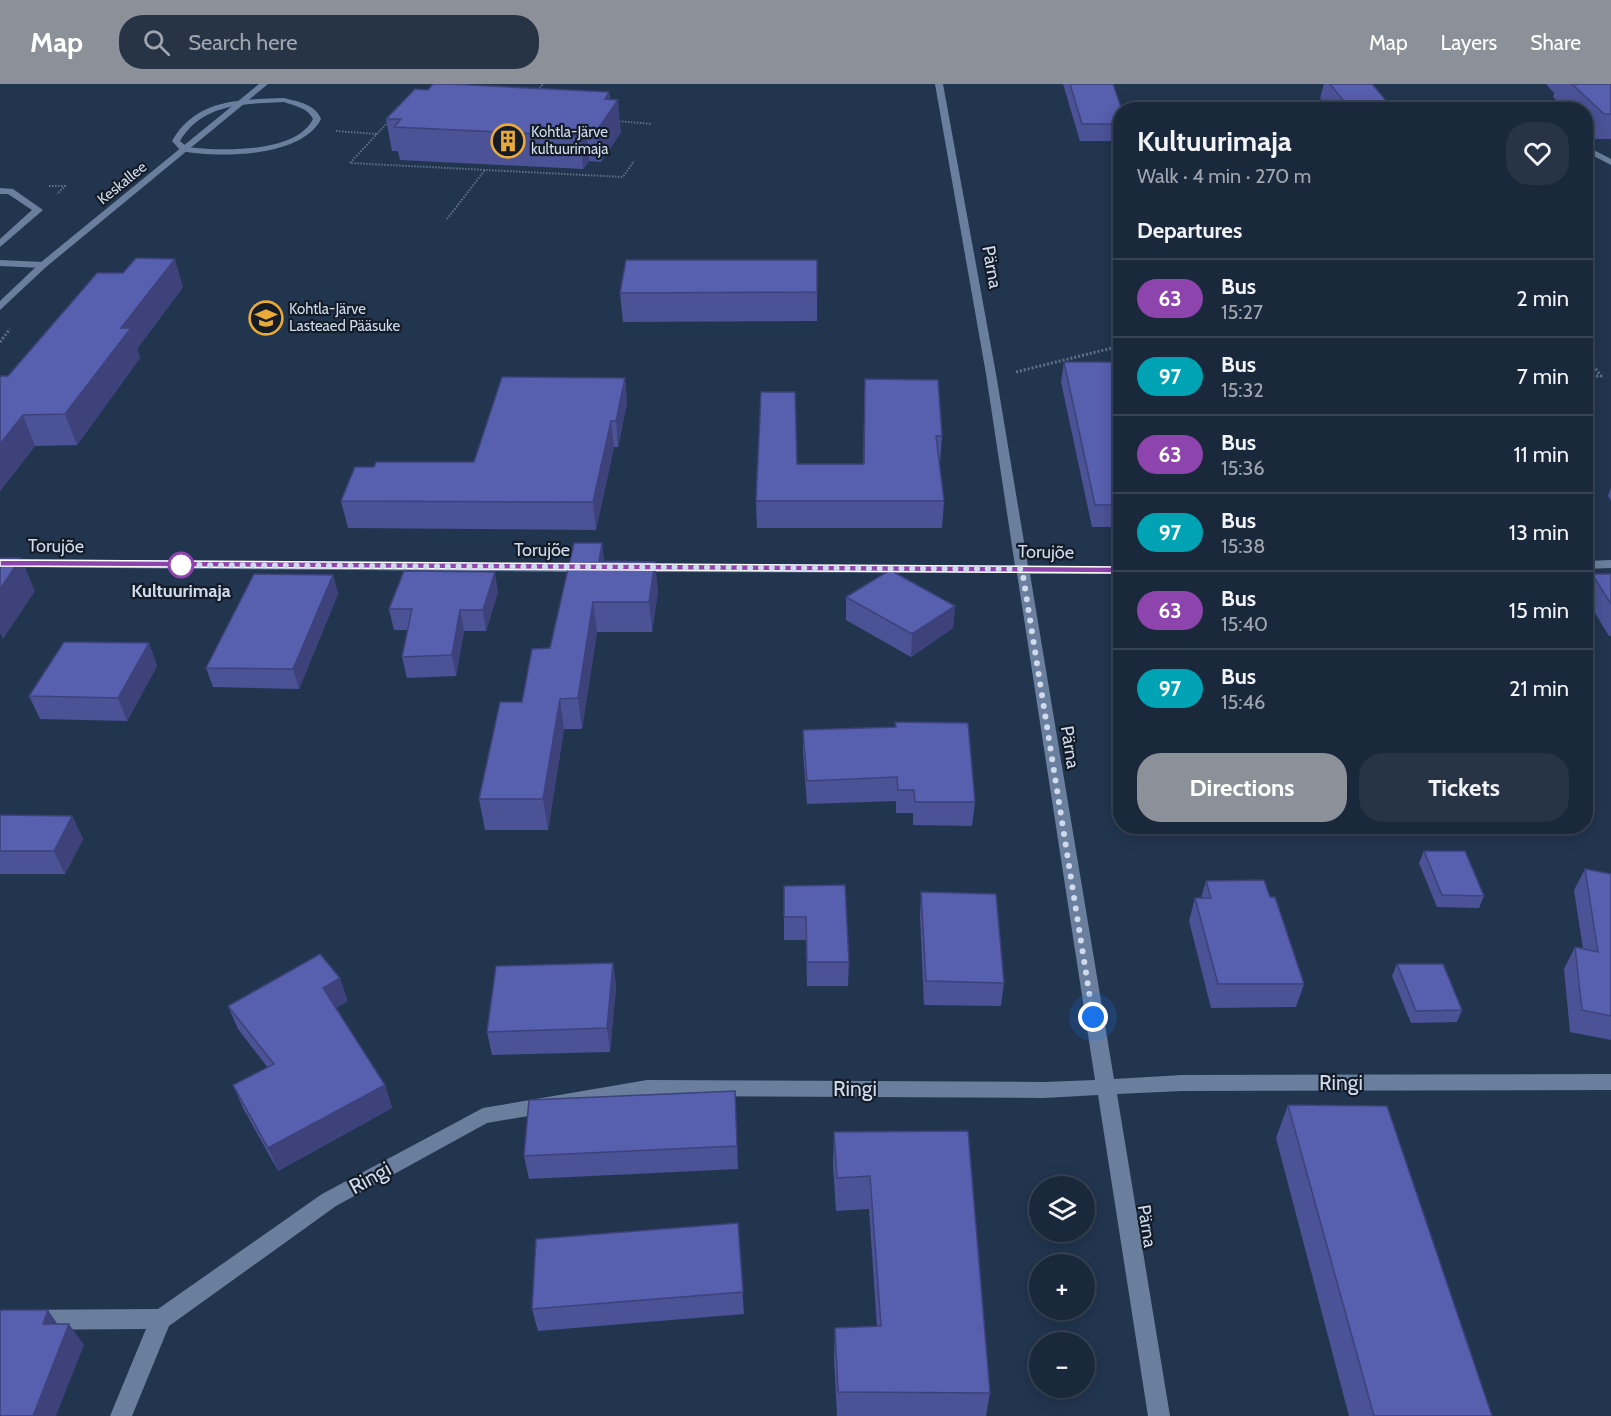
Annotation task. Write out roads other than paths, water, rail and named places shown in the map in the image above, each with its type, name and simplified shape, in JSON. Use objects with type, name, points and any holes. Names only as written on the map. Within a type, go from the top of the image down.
[{"type":"street","name":"Keskallee","points":[[0,307],[43,265],[264,84]]},
{"type":"street","name":"Pärna","points":[[939,84],[992,374],[1104,1087],[1159,1416]]},
{"type":"street","points":[[284,100],[302,104],[313,110],[317,116],[317,123],[312,129],[293,140],[243,152],[219,153],[183,149],[176,141],[180,129],[192,118],[216,108],[242,102],[284,100]]},
{"type":"street","points":[[1593,153],[1611,162]]},
{"type":"street","points":[[0,190],[10,191],[38,210],[0,244]]},
{"type":"street","points":[[0,263],[43,265]]},
{"type":"street","name":"Torujõe","points":[[0,563],[603,568]]},
{"type":"street","points":[[1593,565],[1611,564]]},
{"type":"street","name":"Torujõe","points":[[627,568],[1113,570]]},
{"type":"street","name":"Ringi","points":[[161,1319],[328,1200],[483,1116],[647,1088],[1044,1090],[1182,1083],[1611,1082]]},
{"type":"street","points":[[0,1320],[161,1319],[124,1404],[121,1416]]},
{"type":"place","name":"Kohtla-Järve kultuurimaja","points":[[508,141]]},
{"type":"place","name":"Kohtla-Järve Lasteaed Pääsuke","points":[[266,318]]},
{"type":"place","name":"Kultuurimaja","points":[[181,565]]}]
